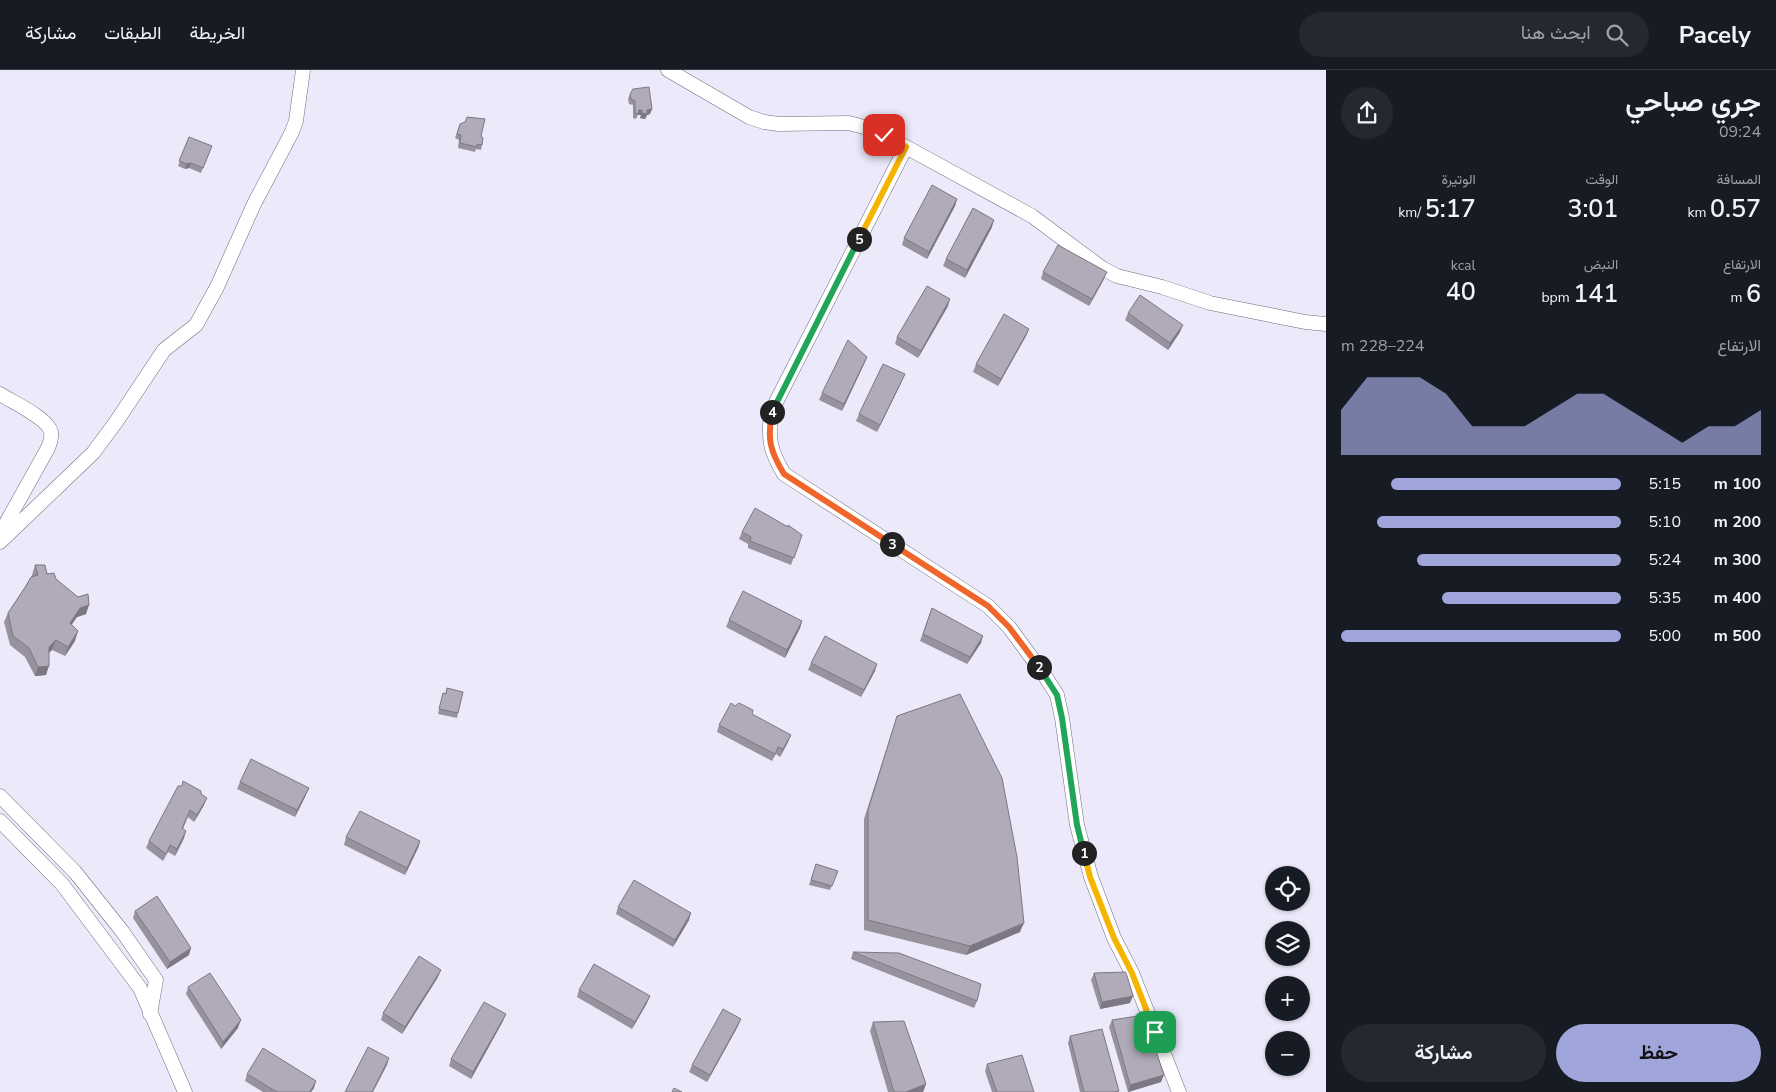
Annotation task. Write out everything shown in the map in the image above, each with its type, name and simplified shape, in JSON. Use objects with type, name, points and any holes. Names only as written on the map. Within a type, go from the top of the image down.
[{"type":"street","points":[[0,542],[93,454],[164,350],[196,325],[217,287],[254,204],[292,132],[296,121],[304,70]]},
{"type":"street","points":[[668,70],[749,117],[764,122],[779,124],[849,123],[884,135],[1032,216],[1102,268],[1117,276],[1162,287],[1210,303],[1305,322],[1326,324]]},
{"type":"street","points":[[906,147],[771,412],[769,431],[773,456],[784,474],[988,606],[1009,627],[1045,676],[1057,695],[1077,825],[1090,877],[1114,938],[1132,973],[1179,1092]]},
{"type":"street","points":[[0,394],[40,418],[51,430],[52,438],[0,534]]},
{"type":"street","points":[[0,796],[75,872],[122,931],[156,980],[150,1014]]},
{"type":"street","points":[[0,821],[62,884],[140,988],[184,1092]]},
{"type":"building","points":[[649,87],[652,109],[647,110],[647,114],[642,113],[642,110],[639,110],[638,114],[635,113],[635,101],[631,99],[630,94],[633,89]]},
{"type":"building","points":[[467,117],[485,119],[481,136],[483,138],[482,145],[477,144],[477,147],[460,143],[461,135],[457,134],[460,124],[465,122]]},
{"type":"building","points":[[189,137],[212,146],[203,168],[179,161]]},
{"type":"building","points":[[932,185],[957,199],[929,252],[904,238]]},
{"type":"building","points":[[973,208],[994,220],[967,270],[946,259]]},
{"type":"building","points":[[1058,245],[1107,272],[1092,299],[1043,272]]},
{"type":"building","points":[[927,286],[950,299],[921,351],[897,337]]},
{"type":"building","points":[[1140,295],[1183,325],[1170,343],[1128,313]]},
{"type":"building","points":[[1004,314],[1029,329],[1001,379],[976,364]]},
{"type":"building","points":[[848,340],[867,357],[844,404],[822,393]]},
{"type":"building","points":[[883,364],[905,374],[880,425],[859,414]]},
{"type":"building","points":[[755,508],[788,527],[788,525],[802,535],[794,558],[750,541],[751,537],[742,532]]},
{"type":"building","points":[[35,565],[45,565],[47,574],[54,573],[56,579],[78,597],[88,594],[89,605],[80,608],[70,623],[78,631],[68,647],[56,640],[49,647],[49,666],[38,667],[29,648],[13,636],[8,613],[31,577],[38,575]]},
{"type":"building","points":[[743,591],[802,621],[787,650],[729,620]]},
{"type":"building","points":[[932,608],[983,636],[970,657],[923,634]]},
{"type":"building","points":[[825,636],[877,664],[864,690],[811,663]]},
{"type":"building","points":[[447,688],[463,692],[458,713],[439,709],[443,693],[446,694]]},
{"type":"building","points":[[960,694],[1002,778],[1017,857],[1024,923],[970,946],[868,920],[868,810],[897,716]]},
{"type":"building","points":[[731,703],[735,706],[739,703],[753,710],[752,714],[791,735],[783,749],[778,747],[775,754],[719,725]]},
{"type":"building","points":[[251,759],[309,788],[297,810],[240,782]]},
{"type":"building","points":[[183,781],[201,791],[201,794],[207,798],[197,815],[190,810],[182,828],[186,831],[177,849],[170,845],[166,854],[149,841],[178,786],[182,786]]},
{"type":"building","points":[[360,811],[420,841],[407,868],[346,837]]},
{"type":"building","points":[[816,864],[838,871],[832,886],[811,880]]},
{"type":"building","points":[[634,880],[691,913],[675,940],[618,907]]},
{"type":"building","points":[[157,896],[191,948],[170,962],[135,911]]},
{"type":"building","points":[[853,952],[899,953],[981,984],[977,1001]]},
{"type":"building","points":[[419,956],[441,970],[405,1027],[383,1013]]},
{"type":"building","points":[[594,964],[650,996],[635,1022],[579,990]]},
{"type":"building","points":[[1126,972],[1133,996],[1102,1002],[1094,973]]},
{"type":"building","points":[[210,973],[241,1020],[223,1042],[188,987]]},
{"type":"building","points":[[484,1002],[506,1014],[473,1072],[451,1059]]},
{"type":"building","points":[[723,1009],[741,1019],[710,1075],[692,1065]]},
{"type":"building","points":[[1144,1015],[1164,1075],[1130,1085],[1112,1020]]},
{"type":"building","points":[[904,1021],[926,1084],[906,1092],[894,1092],[873,1022]]},
{"type":"building","points":[[1102,1029],[1119,1091],[1084,1092],[1070,1036]]},
{"type":"building","points":[[368,1047],[389,1058],[372,1092],[345,1092]]},
{"type":"building","points":[[263,1048],[316,1081],[310,1092],[277,1092],[247,1074]]},
{"type":"building","points":[[1022,1055],[1034,1092],[997,1092],[987,1064]]},
{"type":"building","points":[[674,1088],[682,1092],[672,1092]]},
{"type":"route","points":[[884,135],[906,147],[771,412],[769,431],[773,456],[784,474],[988,606],[1009,627],[1045,676],[1057,695],[1077,825],[1090,877],[1114,938],[1132,973],[1155,1032]]}]
